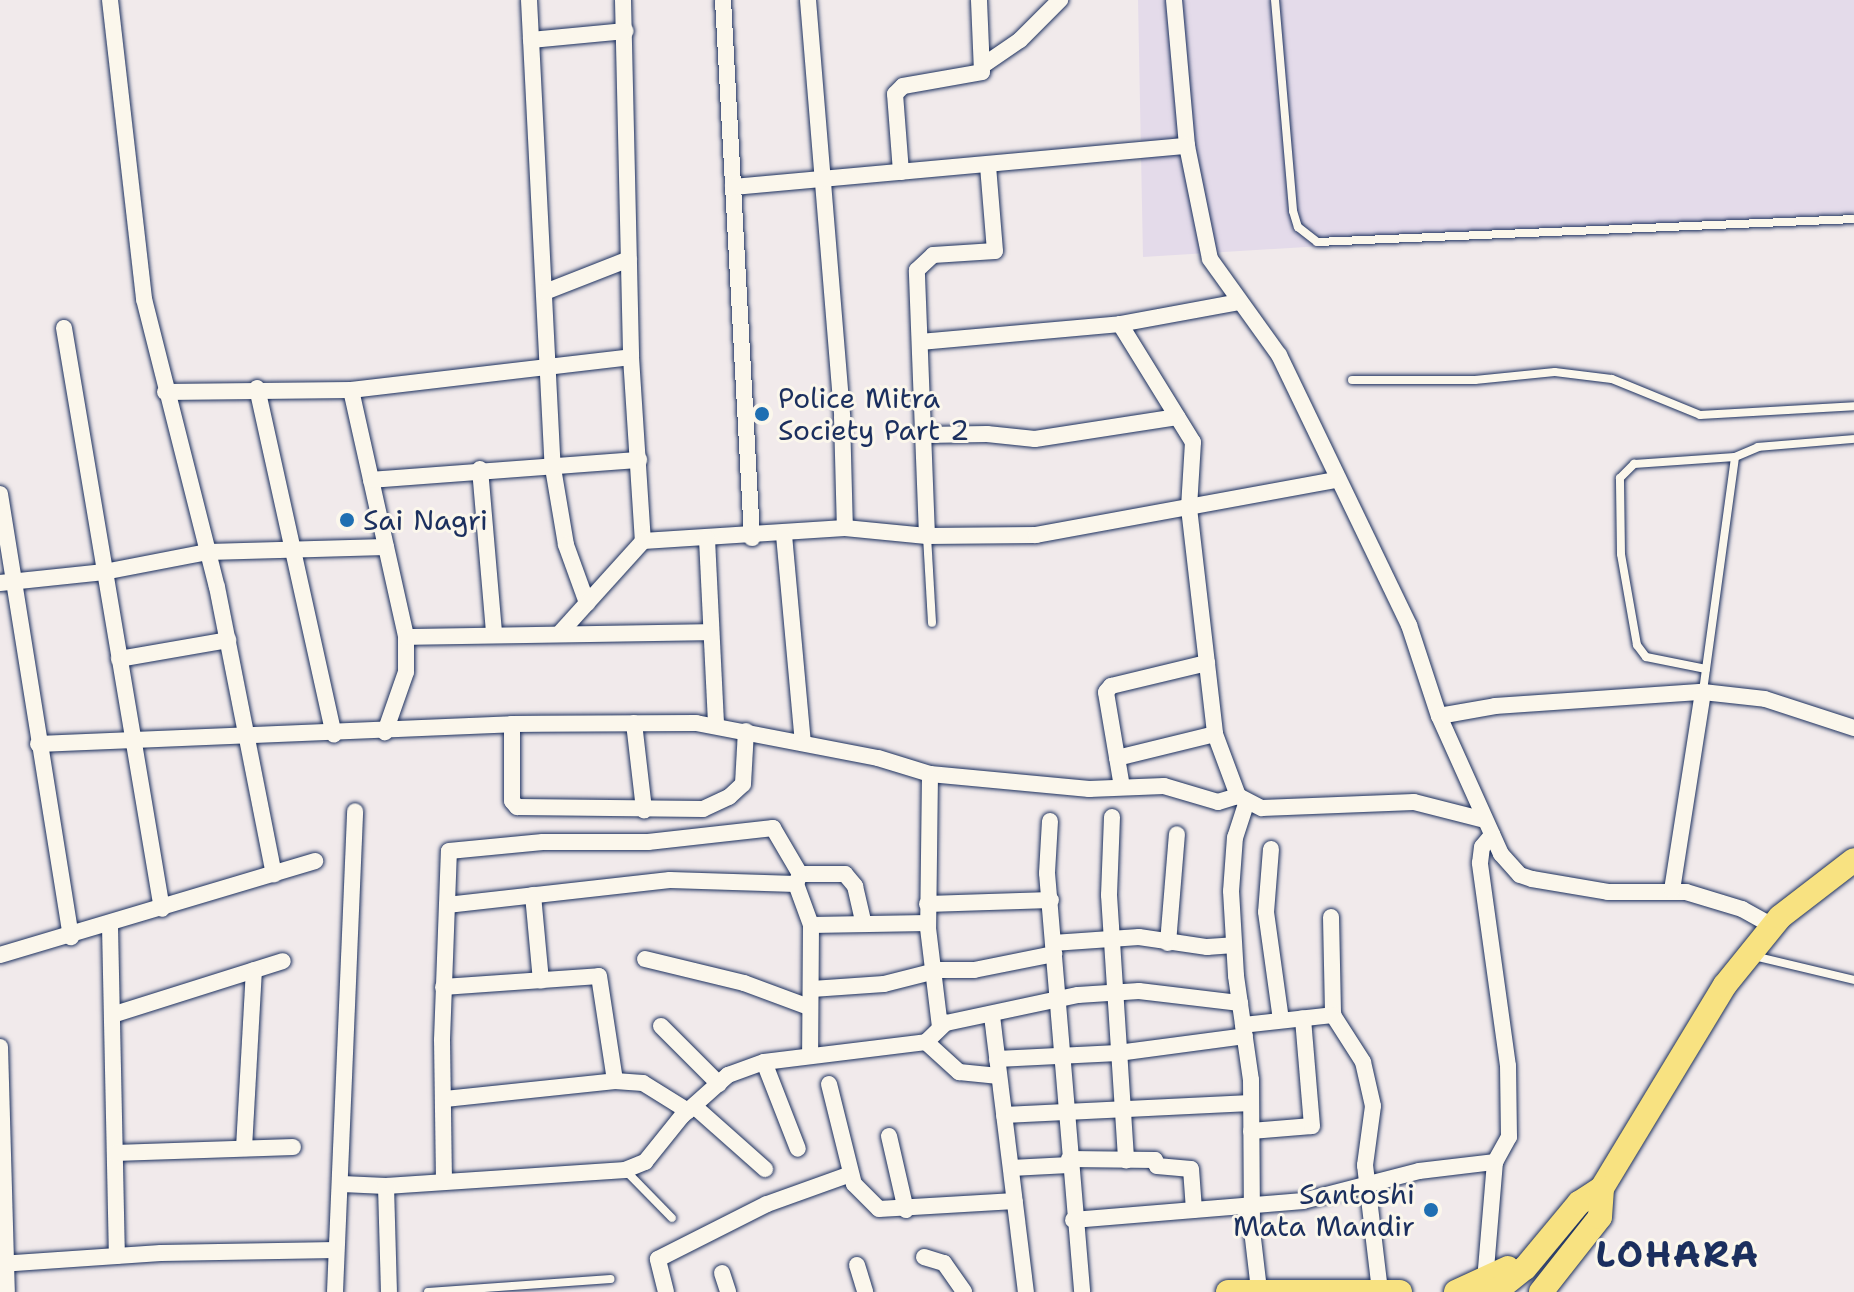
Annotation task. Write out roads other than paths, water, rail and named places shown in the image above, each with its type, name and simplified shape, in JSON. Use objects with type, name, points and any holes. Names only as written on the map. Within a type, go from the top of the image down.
[{"type":"main road","points":[[1456,1292],[1490,1287],[1540,1250],[1579,1203],[1602,1188],[1725,985],[1773,926],[1854,860]]},
{"type":"main road","points":[[1550,1288],[1600,1217],[1602,1188]]},
{"type":"main road","points":[[1228,1292],[1390,1291]]},
{"type":"street","points":[[110,0],[144,299],[228,640],[274,874]]},
{"type":"street","points":[[529,0],[551,369],[552,462],[566,545],[587,603]]},
{"type":"street","points":[[560,633],[643,541],[631,357],[623,0]]},
{"type":"street","points":[[723,0],[752,538]]},
{"type":"street","points":[[808,0],[842,417],[845,528]]},
{"type":"street","points":[[979,0],[985,64]]},
{"type":"street","points":[[901,172],[897,89],[978,74],[985,64],[1020,40],[1060,0]]},
{"type":"street","points":[[1174,0],[1187,146],[1210,259],[1279,355],[1335,480],[1409,625],[1439,716],[1489,827],[1511,867],[1532,879],[1608,892],[1672,890],[1711,898],[1773,926]]},
{"type":"street","points":[[531,40],[626,31]]},
{"type":"street","points":[[733,187],[1187,146]]},
{"type":"street","points":[[927,536],[919,264],[933,255],[983,255],[997,247],[988,165]]},
{"type":"street","points":[[545,292],[629,259]]},
{"type":"street","points":[[920,342],[1120,324],[1240,302]]},
{"type":"street","points":[[1120,324],[1177,417],[1195,453],[1189,508],[1215,734],[1242,800],[1235,837],[1234,945],[1251,1103],[1252,1203],[1259,1290]]},
{"type":"street","points":[[64,328],[162,909]]},
{"type":"street","points":[[165,392],[257,388],[351,390],[551,369],[631,357]]},
{"type":"street","points":[[257,388],[295,548],[334,735]]},
{"type":"street","points":[[351,390],[406,637],[406,672],[385,732]]},
{"type":"street","points":[[923,435],[1035,439],[1177,417]]},
{"type":"street","points":[[371,480],[552,462],[639,460]]},
{"type":"street","points":[[480,469],[494,633]]},
{"type":"street","points":[[643,541],[752,538],[845,528],[927,536],[1036,535],[1335,480]]},
{"type":"street","points":[[0,494],[6,582],[71,937]]},
{"type":"street","points":[[784,535],[803,742]]},
{"type":"street","points":[[707,539],[716,726]]},
{"type":"street","points":[[6,582],[104,572],[208,552],[386,547]]},
{"type":"street","points":[[406,637],[494,633],[711,632]]},
{"type":"street","points":[[119,659],[228,640]]},
{"type":"street","points":[[1122,787],[1105,699],[1111,686],[1207,663]]},
{"type":"street","points":[[1439,716],[1495,706],[1703,692],[1765,699],[1854,728]]},
{"type":"street","points":[[1672,890],[1703,692]]},
{"type":"street","points":[[634,723],[633,752],[644,810]]},
{"type":"street","points":[[38,744],[334,735],[512,724],[716,726],[803,742],[930,774],[1080,789],[1177,788],[1218,802],[1242,800],[1262,808],[1396,800],[1489,827]]},
{"type":"street","points":[[512,724],[515,806],[644,810],[693,811],[736,792],[744,774],[746,731]]},
{"type":"street","points":[[1117,758],[1215,734]]},
{"type":"street","points":[[930,774],[927,904],[940,1027]]},
{"type":"street","points":[[335,1292],[342,1184],[355,811]]},
{"type":"street","points":[[1112,817],[1114,991],[1126,1160]]},
{"type":"street","points":[[1050,821],[1054,948],[1065,1053],[1073,1220],[1082,1292]]},
{"type":"street","points":[[1489,827],[1480,863],[1508,1066],[1509,1137],[1495,1162],[1490,1287]]},
{"type":"street","points":[[444,1182],[443,987],[449,851],[484,845],[648,842],[773,828],[798,879],[811,925],[810,1055]]},
{"type":"street","points":[[1168,943],[1177,834]]},
{"type":"street","points":[[1271,849],[1266,912],[1281,1020]]},
{"type":"street","points":[[0,955],[110,926],[315,861]]},
{"type":"street","points":[[447,905],[670,880],[798,879],[845,874],[855,886],[863,921]]},
{"type":"street","points":[[533,895],[541,981]]},
{"type":"street","points":[[927,904],[1051,900]]},
{"type":"street","points":[[1331,917],[1333,1015],[1369,1077],[1373,1106],[1366,1154],[1368,1188],[1390,1291]]},
{"type":"street","points":[[811,925],[863,921],[928,923]]},
{"type":"street","points":[[110,926],[117,1256]]},
{"type":"street","points":[[812,989],[884,984],[933,971],[974,970],[1054,948],[1112,938],[1234,945]]},
{"type":"street","points":[[645,959],[744,983],[809,1007]]},
{"type":"street","points":[[112,1015],[283,961]]},
{"type":"street","points":[[244,1148],[254,970]]},
{"type":"street","points":[[443,987],[599,976],[615,1081]]},
{"type":"street","points":[[342,1184],[386,1186],[625,1170],[645,1162],[691,1108],[719,1084],[764,1062],[926,1042],[940,1027],[1058,1000],[1114,991],[1240,1003]]},
{"type":"street","points":[[926,1042],[959,1072],[1065,1053],[1118,1053],[1244,1030],[1281,1020],[1333,1015]]},
{"type":"street","points":[[992,1016],[1026,1292]]},
{"type":"street","points":[[1251,1131],[1312,1126],[1303,1018]]},
{"type":"street","points":[[661,1026],[719,1084]]},
{"type":"street","points":[[0,1047],[3,1264],[7,1292]]},
{"type":"street","points":[[764,1062],[798,1149]]},
{"type":"street","points":[[445,1099],[615,1081],[643,1083],[691,1108],[765,1169]]},
{"type":"street","points":[[829,1084],[854,1184],[879,1209],[906,1210],[1015,1201]]},
{"type":"street","points":[[1004,1115],[1251,1103]]},
{"type":"street","points":[[889,1136],[906,1210]]},
{"type":"street","points":[[115,1153],[293,1147]]},
{"type":"street","points":[[1011,1168],[1126,1160],[1191,1169],[1194,1210]]},
{"type":"street","points":[[1073,1220],[1303,1201],[1368,1188],[1419,1171],[1495,1162]]},
{"type":"street","points":[[666,1292],[658,1259],[767,1204],[851,1174]]},
{"type":"street","points":[[386,1186],[389,1292]]},
{"type":"street","points":[[3,1264],[117,1256],[336,1250]]},
{"type":"street","points":[[924,1257],[944,1263],[964,1292]]},
{"type":"street","points":[[857,1265],[865,1292]]},
{"type":"street","points":[[722,1273],[728,1292]]},
{"type":"lane","points":[[1275,0],[1293,211],[1298,227],[1317,242],[1854,219]]},
{"type":"lane","points":[[1352,380],[1475,380],[1555,372],[1612,379],[1700,415],[1854,406]]},
{"type":"lane","points":[[1706,669],[1646,657],[1637,645],[1621,554],[1620,478],[1634,464],[1735,457],[1758,447],[1854,439]]},
{"type":"lane","points":[[1703,692],[1735,457]]},
{"type":"lane","points":[[927,536],[932,623]]},
{"type":"lane","points":[[1750,955],[1854,980]]},
{"type":"lane","points":[[625,1170],[672,1218]]},
{"type":"lane","points":[[428,1292],[611,1279]]},
{"type":"place","name":"Police Mitra Society Part 2","points":[[762,414]]},
{"type":"place","name":"Sai Nagri","points":[[347,520]]},
{"type":"place","name":"Santoshi Mata Mandir","points":[[1431,1210]]},
{"type":"district","name":"LOHARA","points":[[1678,1255]]}]
